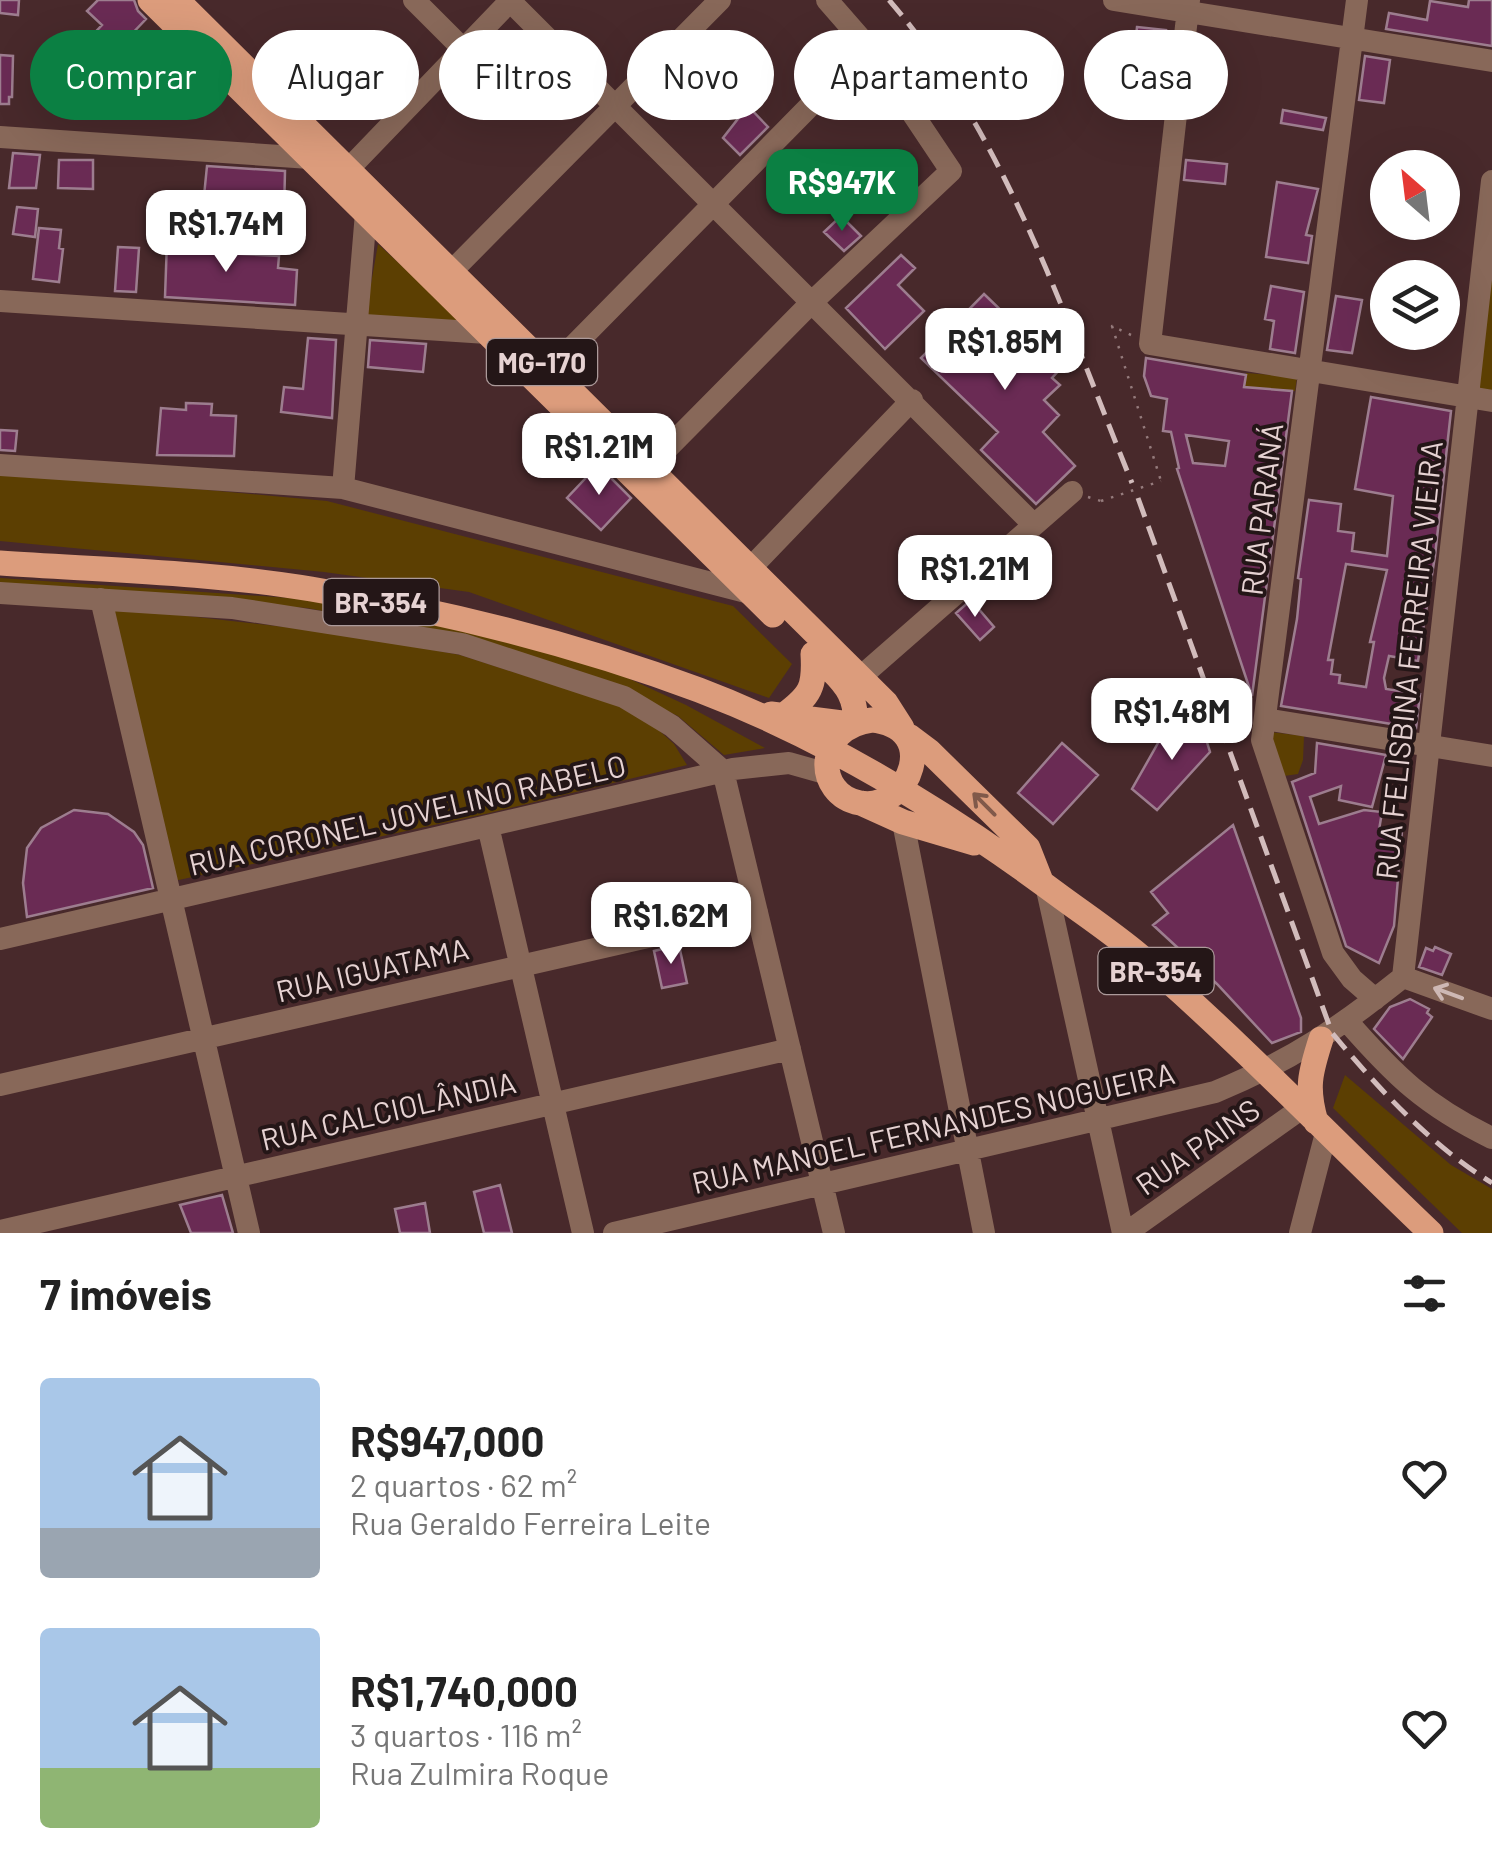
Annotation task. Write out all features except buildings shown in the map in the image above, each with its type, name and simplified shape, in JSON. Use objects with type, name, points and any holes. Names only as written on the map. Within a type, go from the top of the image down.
[{"type":"main road","name":"MG-170","points":[[150,0],[342,176],[642,474],[813,654],[886,703],[905,732]]},
{"type":"main road","name":"MG-170","points":[[176,0],[317,152]]},
{"type":"main road","name":"MG-170","points":[[342,176],[366,213],[444,278],[487,333],[543,376]]},
{"type":"main road","name":"BR-354","points":[[0,563],[306,588],[460,617],[596,656],[699,690],[748,711],[828,762],[900,790],[994,848],[1139,954],[1431,1233]]},
{"type":"main road","name":"MG-170","points":[[746,581],[854,682]]},
{"type":"main road","points":[[784,715],[803,701],[814,681],[813,654]]},
{"type":"main road","points":[[854,682],[853,723],[837,734],[828,762],[835,787],[846,798],[902,822],[994,848]]},
{"type":"main road","points":[[748,711],[853,723],[886,721],[905,732],[1028,848],[1043,883]]},
{"type":"main road","points":[[861,803],[882,802],[900,790],[909,774],[912,755],[905,732]]},
{"type":"main road","points":[[1315,1121],[1308,1096],[1309,1075],[1321,1040]]},
{"type":"street","points":[[414,0],[444,30]]},
{"type":"street","points":[[444,278],[720,0]]},
{"type":"street","points":[[827,0],[853,30]]},
{"type":"street","points":[[1114,0],[1189,6],[1492,60]]},
{"type":"street","name":"RUA PARANÁ","points":[[1357,0],[1262,740],[1333,953],[1352,979],[1375,1000]]},
{"type":"street","points":[[482,30],[510,1],[1033,524]]},
{"type":"street","points":[[1189,6],[1150,344],[1492,401]]},
{"type":"street","points":[[342,176],[439,74]]},
{"type":"street","points":[[543,376],[796,120]]},
{"type":"street","points":[[642,474],[812,302],[951,171],[917,120]]},
{"type":"street","points":[[0,137],[317,152]]},
{"type":"street","name":"RUA FELISBINA FERREIRA VIEIRA","points":[[1403,977],[1492,181]]},
{"type":"street","points":[[343,488],[366,213]]},
{"type":"street","points":[[0,301],[487,333]]},
{"type":"street","points":[[0,464],[343,488],[746,581],[912,400]]},
{"type":"street","points":[[854,682],[1072,492]]},
{"type":"street","points":[[0,593],[232,608],[462,644],[624,697],[672,726],[724,771],[834,1233]]},
{"type":"street","points":[[101,599],[248,1233]]},
{"type":"street","points":[[1265,719],[1492,756]]},
{"type":"street","name":"RUA CORONEL JOVELINO RABELO","points":[[0,939],[724,771],[828,762]]},
{"type":"street","points":[[902,822],[984,1233]]},
{"type":"street","points":[[488,826],[583,1233]]},
{"type":"street","points":[[1043,883],[1124,1233]]},
{"type":"street","name":"RUA IGUATAMA","points":[[0,1085],[757,912]]},
{"type":"street","points":[[1264,1072],[1321,1040],[1403,977],[1492,1009]]},
{"type":"street","points":[[1347,1021],[1392,1072],[1419,1094],[1447,1116],[1492,1138]]},
{"type":"street","name":"RUA CALCIOLÂNDIA","points":[[0,1230],[790,1049]]},
{"type":"street","name":"RUA MANOEL FERNANDES NOGUEIRA","points":[[614,1233],[1215,1092],[1264,1072]]},
{"type":"street","points":[[1300,1233],[1315,1121]]},
{"type":"street","name":"RUA PAINS","points":[[1124,1233],[1315,1121]]},
{"type":"path","points":[[1101,501],[1161,481],[1112,326],[1150,344]]},
{"type":"shaded area","points":[[378,244],[464,323],[365,318]]},
{"type":"shaded area","points":[[1492,244],[1492,393],[1473,391]]},
{"type":"shaded area","points":[[1246,373],[1297,377],[1295,391],[1244,387]]},
{"type":"shaded area","points":[[0,471],[327,501],[733,606],[792,664],[769,698],[469,592],[324,572],[0,541]]},
{"type":"shaded area","points":[[0,578],[305,599],[457,625],[619,674],[765,748],[724,755],[678,716],[614,686],[455,636],[307,608],[0,585]]},
{"type":"shaded area","points":[[108,607],[346,634],[460,655],[623,707],[653,725],[674,744],[687,765],[485,814],[174,881]]},
{"type":"shaded area","points":[[1270,732],[1304,736],[1298,774],[1284,776]]},
{"type":"shaded area","points":[[1345,1075],[1451,1165],[1492,1189],[1492,1233],[1462,1233],[1333,1108]]},
{"type":"railway","points":[[889,0],[931,53],[1000,170],[1057,294],[1132,483]]},
{"type":"railway","points":[[1138,498],[1332,1033],[1406,1114],[1447,1151],[1492,1183]]}]
